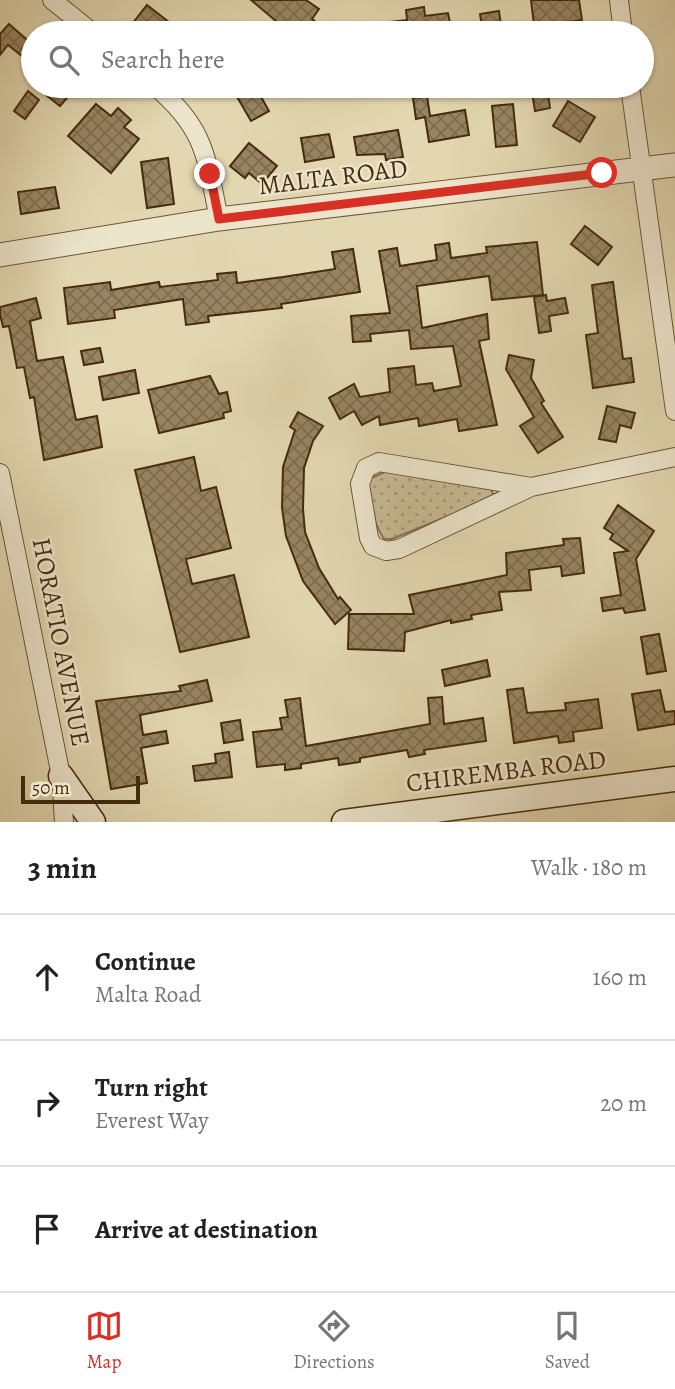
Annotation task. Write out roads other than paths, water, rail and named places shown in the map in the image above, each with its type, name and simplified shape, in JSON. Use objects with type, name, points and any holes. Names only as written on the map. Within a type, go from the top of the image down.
[{"type":"main road","points":[[61,776],[93,822]]},
{"type":"main road","name":"CHIREMBA ROAD","points":[[344,822],[675,779]]},
{"type":"street","points":[[52,0],[78,21]]},
{"type":"street","points":[[619,0],[622,21]]},
{"type":"street","points":[[168,98],[187,116],[199,134],[219,219]]},
{"type":"street","points":[[631,98],[675,411]]},
{"type":"street","name":"MALTA ROAD","points":[[0,255],[219,219],[675,165]]},
{"type":"street","points":[[531,487],[379,462],[366,468],[360,484],[369,538],[373,546],[386,551],[398,549],[531,487],[675,457]]},
{"type":"street","name":"HORATIO AVENUE","points":[[0,473],[61,776],[64,822]]}]
